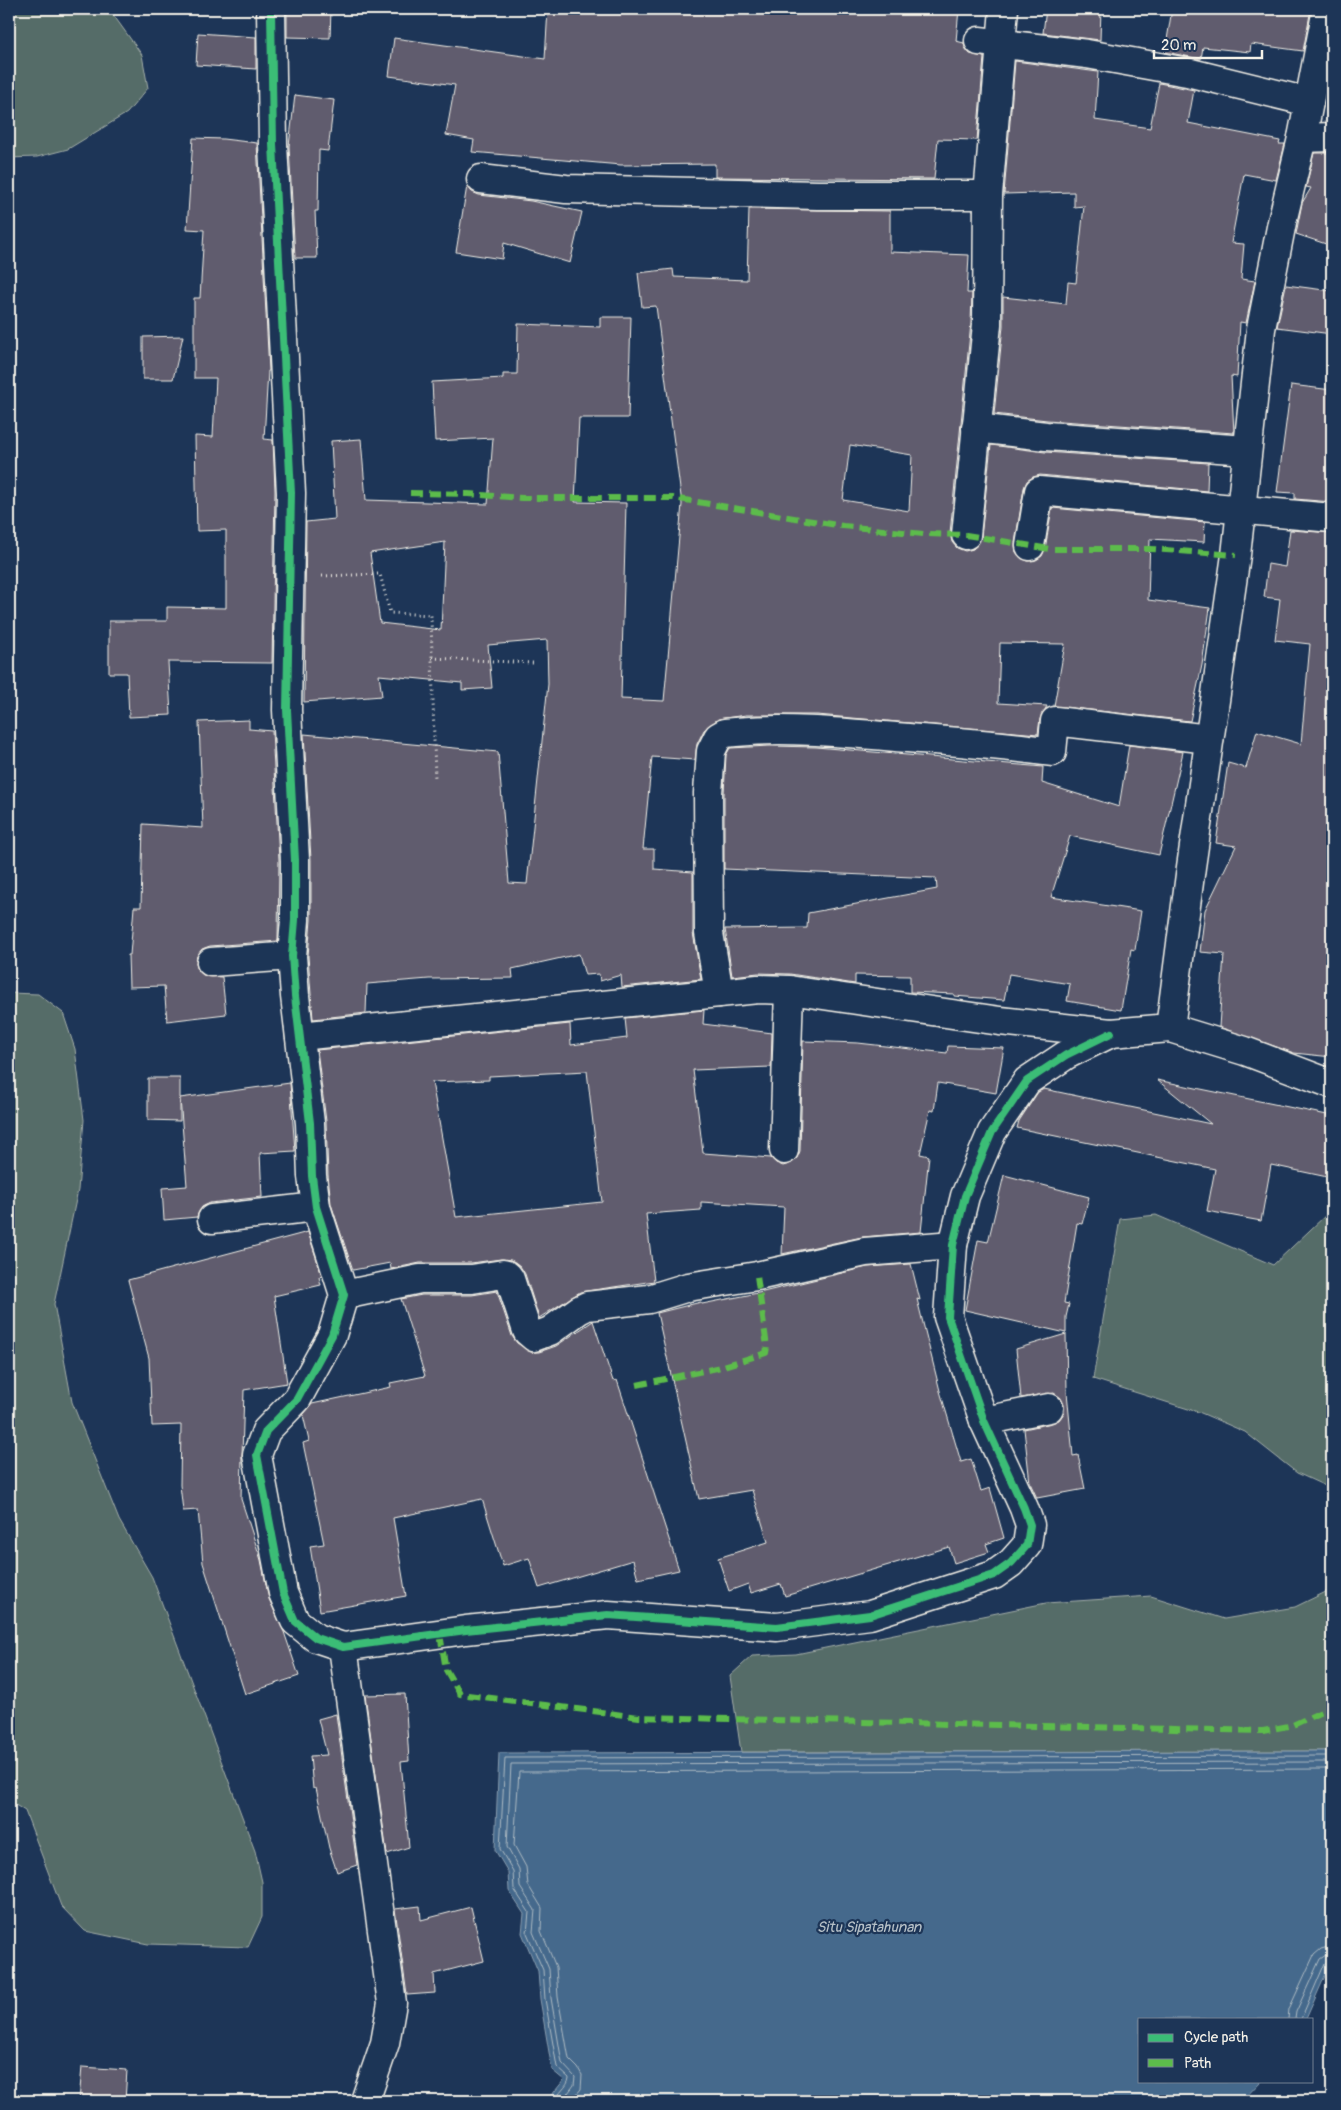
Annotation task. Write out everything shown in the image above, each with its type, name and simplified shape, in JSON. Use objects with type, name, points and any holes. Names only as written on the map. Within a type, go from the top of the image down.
[{"type":"street","points":[[271,9],[273,144],[291,493],[287,710],[295,860],[295,920],[292,956],[310,1123],[312,1176],[316,1207],[344,1296],[332,1335],[297,1400],[266,1432],[257,1455],[283,1593],[295,1621],[316,1638],[343,1647],[466,1630],[608,1615],[777,1627],[870,1615],[994,1575],[1011,1563],[1027,1545],[1030,1525],[984,1421],[948,1317],[953,1245],[965,1196],[992,1132],[1028,1081],[1066,1055],[1111,1033]]},
{"type":"street","points":[[966,535],[987,324],[991,43],[1004,9]]},
{"type":"street","points":[[1170,1028],[1236,555],[1261,329],[1282,222],[1302,138],[1327,9]]},
{"type":"street","points":[[991,43],[1087,54],[1187,72],[1309,102]]},
{"type":"street","points":[[1302,138],[1332,137]]},
{"type":"street","points":[[481,180],[566,189],[818,195],[988,195]]},
{"type":"street","points":[[976,428],[1046,436],[1247,450]]},
{"type":"street","points":[[1030,546],[1039,491],[1332,518]]},
{"type":"street","points":[[720,993],[709,933],[708,792],[711,751],[718,737],[725,733],[774,731],[862,734],[1008,745],[1052,752],[1055,721],[1209,739]]},
{"type":"street","points":[[211,962],[292,956]]},
{"type":"street","points":[[300,1036],[720,993],[789,990],[1000,1020],[1111,1033],[1170,1028],[1245,1051],[1332,1084]]},
{"type":"street","points":[[784,1150],[789,990]]},
{"type":"street","points":[[212,1219],[316,1207]]},
{"type":"street","points":[[344,1296],[420,1280],[472,1279],[503,1274],[507,1275],[510,1279],[527,1331],[534,1337],[550,1331],[587,1306],[649,1299],[688,1288],[757,1276],[865,1252],[953,1245]]},
{"type":"street","points":[[984,1421],[1049,1408]]},
{"type":"street","points":[[343,1647],[392,2003],[385,2042],[365,2101]]},
{"type":"path","points":[[289,577],[380,574],[390,613],[431,615],[435,780]]},
{"type":"path","points":[[432,658],[533,663]]},
{"type":"green space","points":[[9,9],[109,9],[142,55],[148,88],[127,113],[68,149],[37,157],[9,158]]},
{"type":"green space","points":[[9,993],[38,994],[63,1013],[75,1049],[84,1120],[78,1190],[54,1304],[72,1402],[119,1520],[152,1577],[255,1851],[262,1882],[262,1917],[248,1947],[148,1944],[85,1931],[61,1906],[25,1811],[9,1801]]},
{"type":"green space","points":[[1327,1214],[1332,1215],[1332,1489],[1297,1473],[1245,1432],[1201,1413],[1093,1379],[1120,1219],[1156,1215],[1273,1265]]},
{"type":"green space","points":[[1332,1589],[1332,1751],[741,1752],[730,1676],[752,1656],[796,1654],[1046,1603],[1151,1596],[1224,1619],[1295,1607]]},
{"type":"water","name":"Situ Sipatahunan","points":[[1332,1751],[1332,1960],[1306,2018],[1138,2018],[1138,2082],[1260,2082],[1242,2101],[551,2101],[551,2096],[564,2080],[552,2070],[540,1999],[538,1971],[522,1933],[524,1914],[509,1891],[508,1872],[495,1850],[499,1753]]},
{"type":"building","points":[[287,9],[331,9],[330,38],[287,37]]},
{"type":"building","points":[[548,9],[959,9],[956,41],[964,43],[965,48],[970,54],[984,57],[977,140],[938,139],[934,179],[715,177],[715,164],[621,165],[472,152],[474,140],[446,135],[455,85],[389,76],[394,38],[545,59]]},
{"type":"building","points":[[1046,9],[1101,9],[1100,40],[1043,33]]},
{"type":"building","points":[[1172,9],[1213,9],[1261,13],[1262,9],[1311,9],[1303,51],[1251,44],[1250,52],[1203,47],[1201,59],[1165,52]]},
{"type":"building","points":[[198,33],[256,37],[256,69],[196,65]]},
{"type":"building","points":[[1015,61],[1098,72],[1095,120],[1150,128],[1159,83],[1194,90],[1188,123],[1280,141],[1279,144],[1285,144],[1276,180],[1244,174],[1231,243],[1244,244],[1241,279],[1255,281],[1246,323],[1240,322],[1237,377],[1231,376],[1234,433],[1047,420],[994,414],[1003,326],[1003,297],[1066,304],[1068,282],[1076,283],[1084,206],[1074,207],[1074,192],[1004,194]]},
{"type":"building","points":[[295,95],[334,100],[328,151],[319,150],[318,211],[315,211],[317,258],[295,258],[289,146]]},
{"type":"building","points":[[193,138],[257,143],[269,371],[264,439],[273,440],[275,491],[272,663],[168,662],[171,715],[129,717],[127,673],[109,673],[109,621],[167,621],[167,607],[226,608],[226,530],[197,531],[195,436],[213,437],[216,378],[194,378],[194,298],[200,298],[204,230],[187,229]]},
{"type":"building","points":[[1314,153],[1332,153],[1332,246],[1296,234],[1302,203],[1311,188],[1306,187]]},
{"type":"building","points":[[467,186],[472,192],[479,195],[531,201],[582,212],[570,263],[504,243],[502,259],[456,252]]},
{"type":"building","points":[[749,209],[890,211],[890,252],[969,255],[967,293],[972,293],[971,323],[950,533],[952,542],[957,548],[965,551],[973,549],[981,537],[991,445],[1045,452],[1208,463],[1207,491],[1040,475],[1033,477],[1027,481],[1024,488],[1015,543],[1016,552],[1021,558],[1028,561],[1036,560],[1042,556],[1045,549],[1052,508],[1205,522],[1204,542],[1150,539],[1148,600],[1210,608],[1202,665],[1190,721],[1054,706],[1065,644],[1000,643],[998,703],[1047,706],[1040,719],[1038,734],[817,715],[746,715],[718,719],[704,730],[697,744],[695,760],[652,757],[643,849],[654,849],[654,869],[693,872],[693,933],[701,979],[622,987],[621,975],[600,981],[599,974],[585,975],[579,954],[512,969],[513,978],[429,979],[367,984],[366,1013],[313,1019],[308,956],[311,920],[311,860],[304,734],[498,752],[509,883],[527,884],[548,684],[547,640],[488,645],[492,688],[462,690],[462,683],[379,675],[382,696],[304,702],[306,522],[335,519],[331,441],[361,439],[366,500],[488,504],[493,438],[435,441],[432,382],[503,378],[503,374],[517,374],[518,324],[600,327],[600,317],[631,317],[628,418],[579,418],[575,502],[626,503],[621,699],[664,701],[682,504],[656,306],[642,307],[638,273],[673,269],[674,277],[747,280]],"holes":[[[850,445],[912,455],[909,511],[843,500]],[[445,542],[441,630],[380,623],[370,553]]]},
{"type":"building","points":[[1286,285],[1332,291],[1332,334],[1277,327]]},
{"type":"building","points":[[183,336],[173,379],[143,379],[143,337]]},
{"type":"building","points":[[1291,385],[1332,390],[1332,502],[1295,499],[1295,493],[1277,492]]},
{"type":"building","points":[[1290,530],[1332,533],[1332,1057],[1294,1053],[1219,1027],[1224,954],[1200,952],[1205,910],[1236,846],[1216,843],[1228,763],[1246,768],[1257,731],[1301,744],[1310,644],[1275,640],[1280,599],[1264,597],[1268,564],[1285,567]]},
{"type":"building","points":[[249,720],[249,729],[272,731],[279,860],[278,941],[210,946],[202,949],[197,956],[196,964],[198,970],[205,976],[222,977],[226,1014],[167,1021],[164,986],[129,987],[128,955],[130,955],[134,907],[141,907],[143,824],[203,828],[199,722]]},
{"type":"building","points":[[1129,745],[1183,752],[1159,855],[1070,836],[1051,897],[1141,911],[1135,950],[1131,949],[1121,1010],[1067,1001],[1070,984],[1009,974],[1004,1000],[954,996],[954,994],[910,992],[910,976],[855,975],[855,984],[790,974],[758,973],[732,976],[725,929],[807,928],[808,913],[937,889],[936,878],[724,869],[724,794],[726,755],[730,748],[770,746],[816,747],[1043,767],[1042,783],[1119,807]]},
{"type":"building","points":[[704,1010],[703,1024],[772,1033],[771,1067],[693,1070],[703,1153],[771,1158],[783,1166],[792,1163],[800,1151],[803,1041],[858,1043],[947,1053],[948,1046],[1004,1048],[996,1093],[938,1083],[934,1111],[930,1110],[920,1154],[929,1156],[921,1232],[862,1237],[782,1254],[784,1207],[701,1202],[701,1210],[646,1214],[654,1281],[580,1292],[539,1318],[525,1274],[520,1266],[511,1260],[501,1259],[471,1263],[420,1263],[391,1269],[390,1263],[353,1270],[331,1204],[326,1121],[317,1050],[570,1024],[571,1045],[627,1038],[625,1018]],"holes":[[[587,1071],[602,1202],[456,1217],[432,1082],[489,1080],[489,1076]]]},
{"type":"building","points":[[148,1078],[180,1078],[180,1121],[148,1120]]},
{"type":"building","points":[[1157,1080],[1332,1116],[1332,1178],[1271,1165],[1261,1221],[1207,1211],[1215,1169],[1017,1128],[1019,1121],[1038,1092],[1044,1089],[1211,1124]]},
{"type":"building","points":[[290,1083],[295,1151],[260,1153],[262,1197],[210,1203],[202,1207],[197,1217],[164,1220],[162,1188],[187,1186],[180,1098]]},
{"type":"building","points":[[1004,1175],[1089,1197],[1082,1224],[1077,1223],[1064,1303],[1069,1304],[1066,1317],[1066,1333],[965,1310],[978,1240],[988,1242]]},
{"type":"building","points":[[308,1232],[322,1276],[319,1277],[321,1285],[274,1296],[287,1383],[244,1390],[241,1499],[261,1560],[269,1599],[284,1632],[299,1676],[245,1694],[203,1563],[198,1510],[183,1511],[180,1485],[181,1425],[152,1426],[149,1358],[128,1280]]},
{"type":"building","points":[[911,1264],[920,1300],[917,1299],[940,1391],[961,1462],[971,1459],[981,1491],[990,1488],[1004,1538],[986,1544],[989,1552],[954,1563],[949,1547],[785,1596],[781,1584],[751,1593],[748,1584],[729,1591],[718,1558],[768,1542],[752,1490],[699,1499],[657,1313],[701,1302],[702,1304],[763,1292],[867,1267]]},
{"type":"building","points":[[497,1291],[512,1336],[517,1343],[531,1352],[539,1352],[556,1346],[593,1321],[613,1381],[617,1380],[679,1570],[638,1579],[633,1560],[539,1588],[529,1558],[503,1566],[482,1499],[393,1518],[406,1596],[320,1611],[310,1546],[324,1544],[303,1443],[309,1441],[303,1415],[312,1404],[391,1387],[390,1383],[425,1376],[401,1299],[422,1295],[472,1295]]},
{"type":"building","points":[[1066,1334],[1067,1392],[1073,1456],[1078,1455],[1085,1489],[1037,1498],[1030,1483],[1024,1429],[1059,1420],[1064,1413],[1064,1405],[1061,1398],[1054,1393],[1021,1398],[1016,1349]]},
{"type":"building","points":[[405,1694],[409,1761],[401,1762],[409,1847],[387,1854],[365,1695]]},
{"type":"building","points":[[336,1714],[357,1865],[337,1872],[329,1848],[316,1788],[313,1789],[310,1756],[327,1755],[318,1719]]},
{"type":"building","points":[[420,1906],[421,1920],[471,1907],[484,1961],[434,1974],[435,1993],[407,1995],[395,1909]]},
{"type":"building","points":[[82,2067],[127,2070],[125,2101],[79,2101]]},
{"type":"marked path","points":[[410,493],[468,494],[522,498],[673,498],[843,526],[924,534],[966,535],[1050,549],[1151,549],[1236,555]]},
{"type":"marked path","points":[[637,1385],[717,1368],[766,1353],[767,1347],[757,1276]]},
{"type":"marked path","points":[[440,1634],[446,1670],[460,1694],[639,1717],[1263,1731],[1293,1725],[1332,1707]]},
{"type":"cycle path","points":[[271,9],[273,144],[291,493],[287,710],[295,860],[295,920],[292,956],[310,1123],[312,1176],[316,1207],[344,1295],[332,1335],[297,1399],[266,1431],[257,1455],[283,1593],[295,1621],[316,1638],[343,1647],[466,1630],[608,1615],[777,1627],[870,1615],[994,1575],[1011,1563],[1027,1545],[1030,1525],[984,1421],[948,1317],[953,1245],[965,1196],[992,1132],[1027,1081],[1066,1055],[1111,1033]]}]
